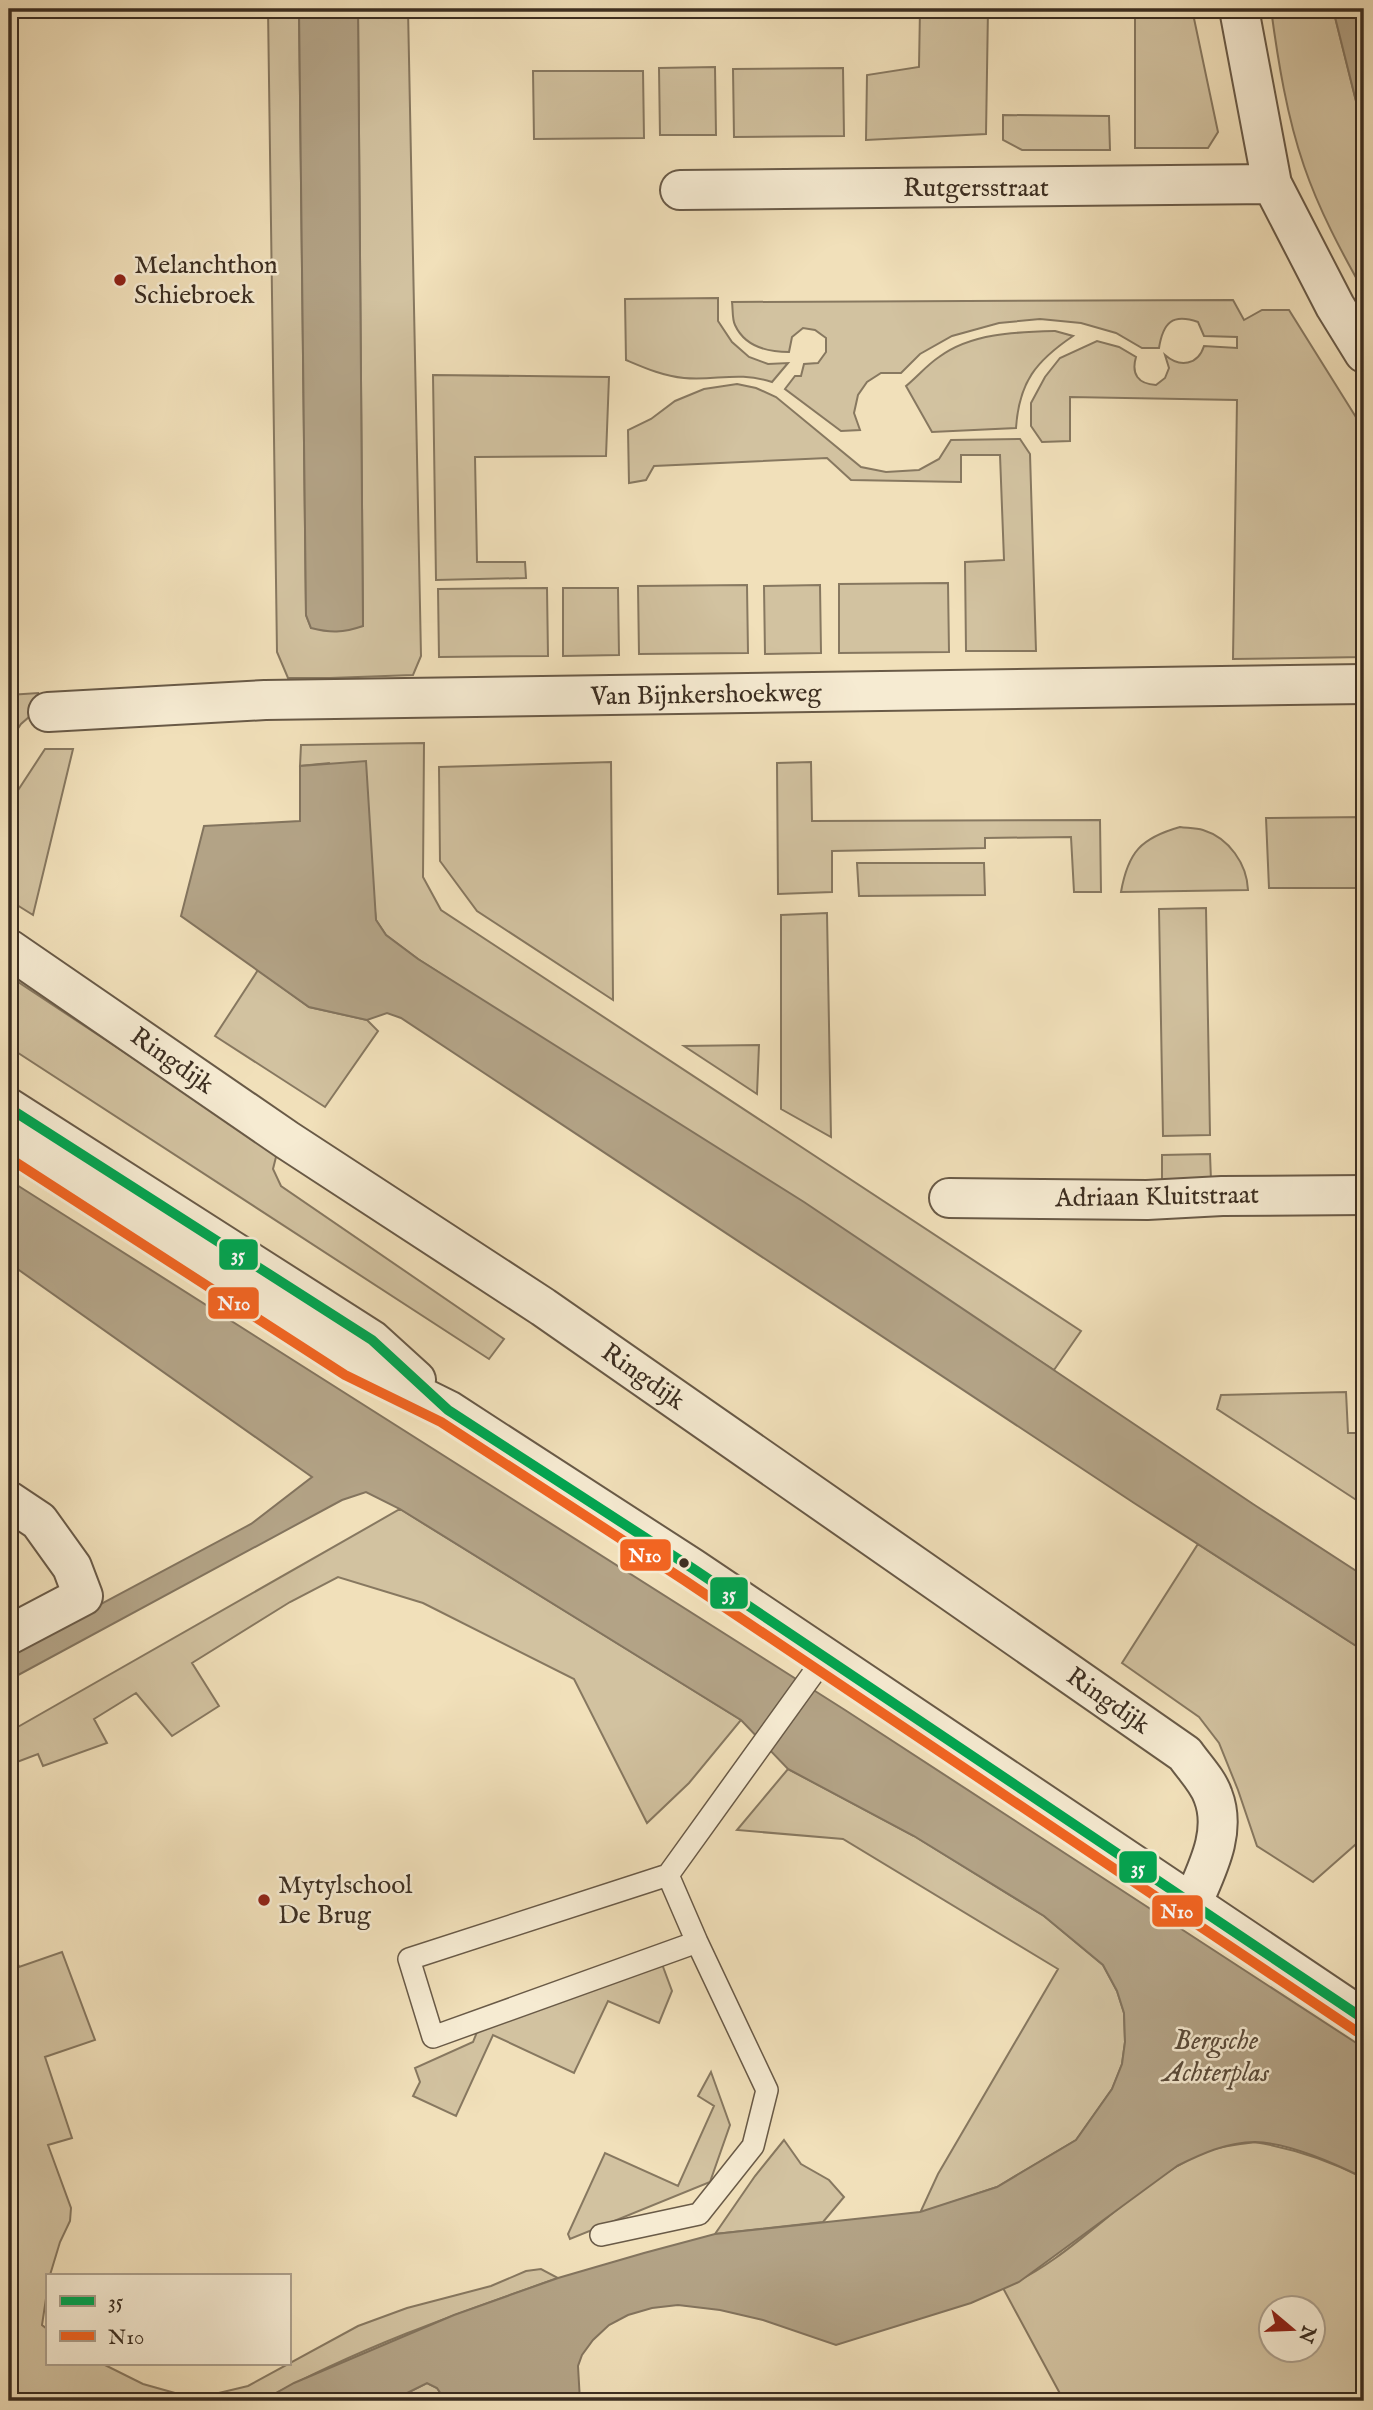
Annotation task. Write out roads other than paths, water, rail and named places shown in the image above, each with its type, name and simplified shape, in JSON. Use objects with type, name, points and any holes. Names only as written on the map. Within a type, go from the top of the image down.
[{"type":"street","points":[[1239,9],[1272,184],[1335,306],[1364,353]]},
{"type":"street","name":"Rutgersstraat","points":[[680,190],[1272,184]]},
{"type":"street","name":"Van Bijnkershoekweg","points":[[48,712],[265,700],[1364,684]]},
{"type":"street","name":"Ringdijk","points":[[9,949],[287,1140],[543,1307],[1185,1754],[1213,1794],[1218,1815],[1215,1849],[1193,1902]]},
{"type":"street","points":[[9,1108],[372,1340],[448,1410],[818,1666],[1193,1902],[1364,2019]]},
{"type":"street","points":[[9,1142],[353,1363],[448,1410]]},
{"type":"street","name":"Adriaan Kluitstraat","points":[[949,1198],[1147,1200],[1222,1196],[1364,1195]]},
{"type":"street","points":[[9,1501],[39,1521],[72,1567],[83,1596],[9,1635]]},
{"type":"lane","points":[[697,1942],[433,2037],[409,1959],[668,1875],[818,1666]]},
{"type":"lane","points":[[601,2235],[699,2214],[753,2146],[767,2090],[668,1875]]},
{"type":"water","points":[[299,9],[358,9],[363,626],[337,632],[311,628],[306,615]]},
{"type":"water","points":[[1333,9],[1364,9],[1364,133]]},
{"type":"water","points":[[366,761],[376,920],[386,935],[418,959],[804,1202],[1364,1576],[1364,1651],[1134,1503],[401,1018],[387,1013],[367,1020],[309,1007],[181,916],[204,826],[300,821],[300,766]]},
{"type":"water","name":"Bergsche Achterplas","points":[[9,1180],[845,1710],[1364,2048],[1364,2178],[1311,2155],[1268,2143],[1234,2144],[1214,2150],[1177,2166],[1019,2282],[971,2303],[836,2345],[763,2320],[720,2310],[678,2305],[652,2308],[628,2315],[609,2325],[593,2340],[578,2366],[580,2401],[441,2401],[443,2397],[437,2388],[427,2383],[391,2401],[262,2401],[294,2383],[454,2315],[558,2278],[715,2234],[920,2212],[997,2187],[1076,2140],[1112,2089],[1122,2064],[1125,2042],[1124,2013],[1117,1991],[1103,1965],[1044,1916],[914,1836],[788,1769],[741,1720],[400,1509],[366,1492],[342,1500],[9,1680],[9,1653],[251,1524],[312,1477],[9,1263]]},
{"type":"place","name":"Melanchthon Schiebroek","points":[[120,280]]},
{"type":"place","name":"Mytylschool De Brug","points":[[264,1900]]}]
